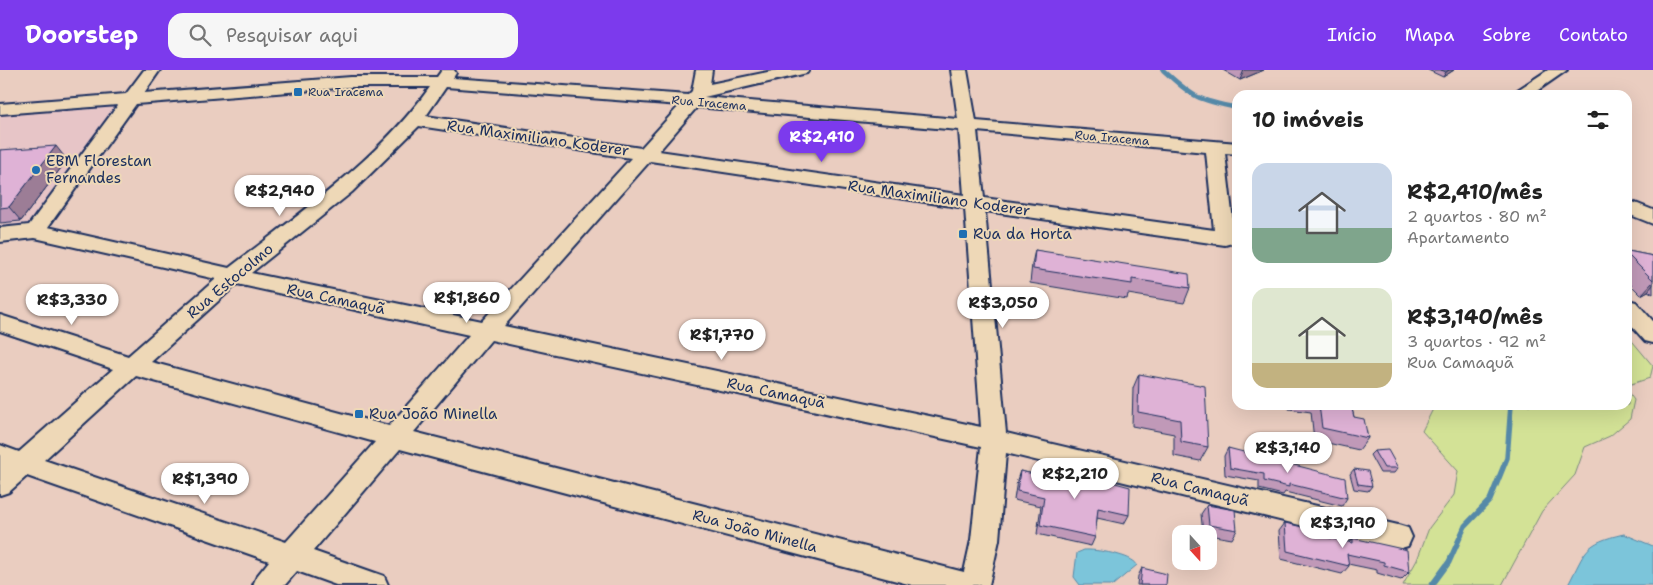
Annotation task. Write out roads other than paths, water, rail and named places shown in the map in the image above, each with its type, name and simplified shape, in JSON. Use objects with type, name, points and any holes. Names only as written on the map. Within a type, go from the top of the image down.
[{"type":"street","points":[[35,231],[152,70]]},
{"type":"street","points":[[267,585],[486,331],[644,154],[699,87],[801,70]]},
{"type":"street","points":[[959,70],[968,125],[994,440],[986,540],[975,585]]},
{"type":"street","points":[[1527,90],[1559,70]]},
{"type":"street","name":"Rua Iracema","points":[[0,109],[353,76],[446,76],[699,87],[968,125],[1232,149]]},
{"type":"street","name":"Rua Estocolmo","points":[[0,484],[12,459],[132,366],[233,276],[345,188],[415,120],[446,76]]},
{"type":"street","name":"Rua Maximiliano Koderer","points":[[415,120],[973,203],[1225,238],[1215,148]]},
{"type":"street","points":[[1632,208],[1652,215]]},
{"type":"street","name":"Rua Camaquã","points":[[0,234],[35,231],[233,276],[994,440],[1398,537]]},
{"type":"street","points":[[1632,312],[1653,335]]},
{"type":"street","name":"Rua João Minella","points":[[0,323],[132,366],[394,437],[962,585]]},
{"type":"street","points":[[12,459],[374,585]]},
{"type":"water","points":[[1624,534],[1653,546],[1653,585],[1568,585],[1587,550],[1600,541]]},
{"type":"water","points":[[1084,550],[1121,556],[1134,561],[1137,565],[1113,585],[1080,585],[1074,577],[1077,553]]},
{"type":"waterway","points":[[1163,70],[1182,87],[1204,100],[1232,107]]},
{"type":"waterway","points":[[1432,585],[1449,562],[1465,526],[1490,500],[1507,458],[1511,410]]},
{"type":"place","name":"Rua Iracema","points":[[298,92]]},
{"type":"place","name":"EBM Florestan Fernandes","points":[[36,170]]},
{"type":"place","name":"Rua da Horta","points":[[963,234]]},
{"type":"place","name":"Rua João Minella","points":[[359,414]]}]
